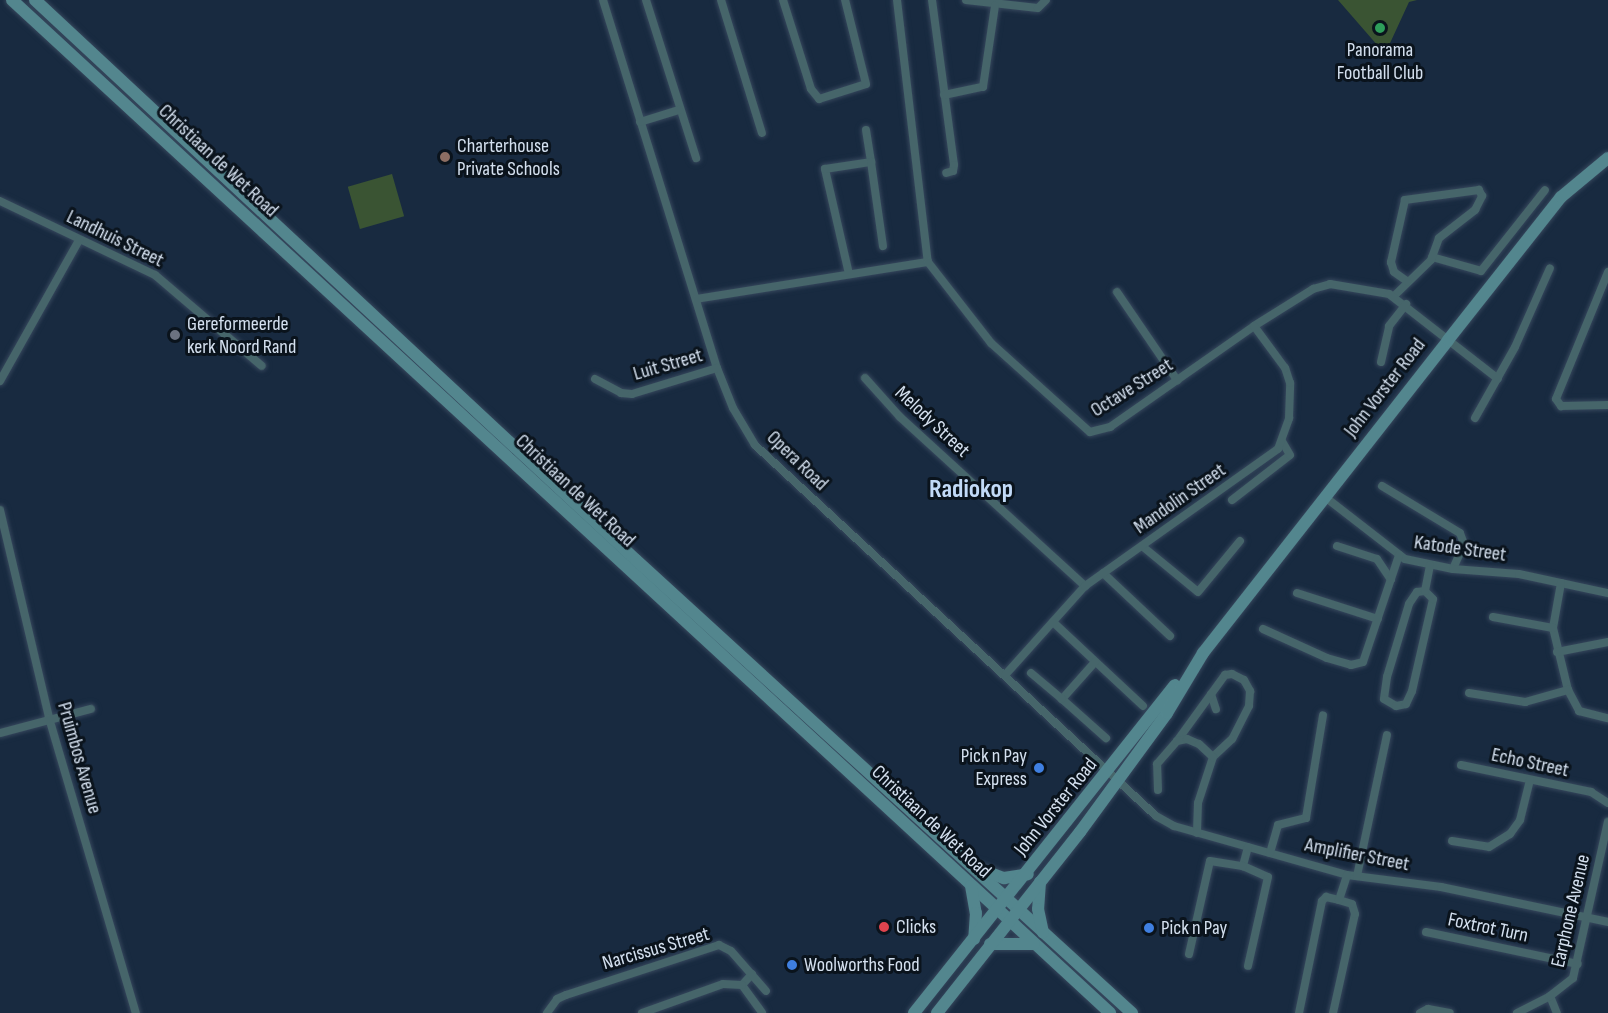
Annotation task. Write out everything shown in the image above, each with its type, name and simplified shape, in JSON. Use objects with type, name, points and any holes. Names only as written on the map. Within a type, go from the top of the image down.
[{"type":"main road","name":"Christiaan de Wet Road","points":[[12,0],[1110,1013]]},
{"type":"main road","name":"Christiaan de Wet Road","points":[[34,0],[652,575],[1132,1013]]},
{"type":"main road","name":"John Vorster Road","points":[[937,1013],[1040,882],[1113,776],[1203,653],[1448,339],[1561,197],[1608,158]]},
{"type":"main road","name":"John Vorster Road","points":[[914,1013],[1028,874],[1113,776]]},
{"type":"main road","points":[[966,861],[998,877],[1028,874]]},
{"type":"main road","points":[[1040,882],[1038,909],[1043,932]]},
{"type":"main road","points":[[971,886],[976,913],[974,940]]},
{"type":"main road","points":[[990,944],[1034,944]]},
{"type":"street","name":"Opera Road","points":[[603,0],[717,368],[733,408],[755,445],[1006,674],[1113,776]]},
{"type":"street","points":[[646,0],[696,158]]},
{"type":"street","points":[[721,0],[762,133]]},
{"type":"street","points":[[783,0],[811,89],[819,99],[866,84],[845,0]]},
{"type":"street","points":[[696,298],[928,262],[897,0]]},
{"type":"street","points":[[932,0],[954,169],[946,173]]},
{"type":"street","points":[[966,0],[995,6],[1038,8],[1046,0]]},
{"type":"street","points":[[944,95],[983,87],[995,6]]},
{"type":"street","points":[[640,122],[679,110]]},
{"type":"street","points":[[866,130],[883,246]]},
{"type":"street","points":[[849,274],[824,171],[871,162]]},
{"type":"street","points":[[1394,296],[1432,257],[1435,242],[1475,210],[1482,196],[1479,190],[1405,200],[1391,262],[1394,272],[1407,281]]},
{"type":"street","points":[[1432,257],[1481,271],[1545,190]]},
{"type":"street","name":"Landhuis Street","points":[[0,201],[161,279],[262,366]]},
{"type":"street","points":[[0,381],[79,240]]},
{"type":"street","name":"Octave Street","points":[[928,262],[991,343],[1087,430],[1105,429],[1254,326],[1322,286],[1371,288],[1394,296],[1498,379]]},
{"type":"street","points":[[1475,418],[1498,379],[1550,268]]},
{"type":"street","points":[[1608,272],[1556,399],[1561,406],[1608,405]]},
{"type":"street","points":[[1117,292],[1177,380]]},
{"type":"street","points":[[1382,362],[1389,326],[1406,304]]},
{"type":"street","name":"Mandolin Street","points":[[1006,674],[1085,586],[1270,457],[1282,441],[1291,405],[1289,378],[1254,326]]},
{"type":"street","name":"Luit Street","points":[[595,379],[621,393],[632,394],[717,368]]},
{"type":"street","name":"Melody Street","points":[[865,378],[900,417],[1085,586]]},
{"type":"street","points":[[1232,500],[1290,455],[1282,441]]},
{"type":"street","points":[[1382,486],[1460,532],[1464,544],[1454,569]]},
{"type":"street","name":"Katode Street","points":[[1325,497],[1399,555],[1430,565],[1510,573],[1608,593]]},
{"type":"street","name":"Pruimbos Avenue","points":[[0,510],[50,718],[136,1013]]},
{"type":"street","points":[[1142,546],[1198,592],[1211,580],[1240,541]]},
{"type":"street","points":[[1337,546],[1377,559],[1391,580]]},
{"type":"street","points":[[1263,629],[1304,650],[1359,664],[1369,650],[1399,555]]},
{"type":"street","points":[[1425,591],[1430,565]]},
{"type":"street","points":[[1103,573],[1170,636]]},
{"type":"street","points":[[1561,583],[1553,628],[1568,690],[1579,711],[1608,718]]},
{"type":"street","points":[[1425,591],[1433,599],[1412,691],[1406,704],[1396,706],[1384,699],[1386,677],[1409,604],[1417,592],[1425,591]]},
{"type":"street","points":[[1297,593],[1378,619]]},
{"type":"street","points":[[1493,617],[1553,628]]},
{"type":"street","points":[[1053,622],[1143,706]]},
{"type":"street","points":[[1557,652],[1608,642]]},
{"type":"street","points":[[1062,699],[1095,662]]},
{"type":"street","points":[[1031,673],[1106,738]]},
{"type":"street","points":[[1158,790],[1157,764],[1177,741],[1225,675],[1232,674],[1244,680],[1250,692],[1248,710],[1234,735],[1213,757],[1198,803],[1197,832]]},
{"type":"street","points":[[1468,693],[1525,702],[1568,690]]},
{"type":"street","points":[[1211,694],[1216,709]]},
{"type":"street","points":[[0,733],[91,709]]},
{"type":"street","points":[[1270,853],[1278,825],[1306,818],[1323,715]]},
{"type":"street","points":[[1357,876],[1387,735]]},
{"type":"street","points":[[1177,741],[1187,739],[1199,744],[1213,757]]},
{"type":"street","name":"Echo Street","points":[[1461,765],[1591,792],[1608,802]]},
{"type":"street","name":"Amplifier Street","points":[[1113,776],[1166,823],[1347,875],[1441,887],[1608,922]]},
{"type":"street","points":[[1452,841],[1489,847],[1510,834],[1520,820],[1530,780]]},
{"type":"street","name":"Earphone Avenue","points":[[1517,1013],[1569,983],[1578,964],[1608,822]]},
{"type":"street","points":[[1243,866],[1248,847]]},
{"type":"street","points":[[1189,954],[1210,861],[1243,866],[1268,877],[1248,966]]},
{"type":"street","points":[[1339,900],[1347,875]]},
{"type":"street","points":[[1299,1013],[1322,901],[1328,897],[1352,904],[1355,914],[1334,1013]]},
{"type":"street","name":"Foxtrot Turn","points":[[1426,932],[1578,964]]},
{"type":"street","name":"Narcissus Street","points":[[547,1013],[557,999],[566,995],[718,945],[731,951],[766,991]]},
{"type":"street","points":[[742,985],[752,974]]},
{"type":"street","points":[[642,1013],[723,984],[742,985]]},
{"type":"street","points":[[742,985],[762,1013]]},
{"type":"street","points":[[1550,996],[1557,1013]]},
{"type":"street","points":[[1420,1013],[1428,1009],[1450,1013]]},
{"type":"green space","name":"Panorama Football Club","points":[[1338,0],[1417,0],[1409,2],[1385,54]]},
{"type":"green space","points":[[392,174],[404,216],[360,229],[348,187]]},
{"type":"place","name":"Panorama Football Club","points":[[1380,28]]},
{"type":"place","name":"Charterhouse Private Schools","points":[[445,157]]},
{"type":"place","name":"Gereformeerde kerk Noord Rand","points":[[175,335]]},
{"type":"place","name":"Pick n Pay Express","points":[[1039,768]]},
{"type":"place","name":"Clicks","points":[[884,927]]},
{"type":"place","name":"Pick n Pay","points":[[1149,928]]},
{"type":"place","name":"Woolworths Food","points":[[792,965]]},
{"type":"district","name":"Radiokop","points":[[971,490]]}]
